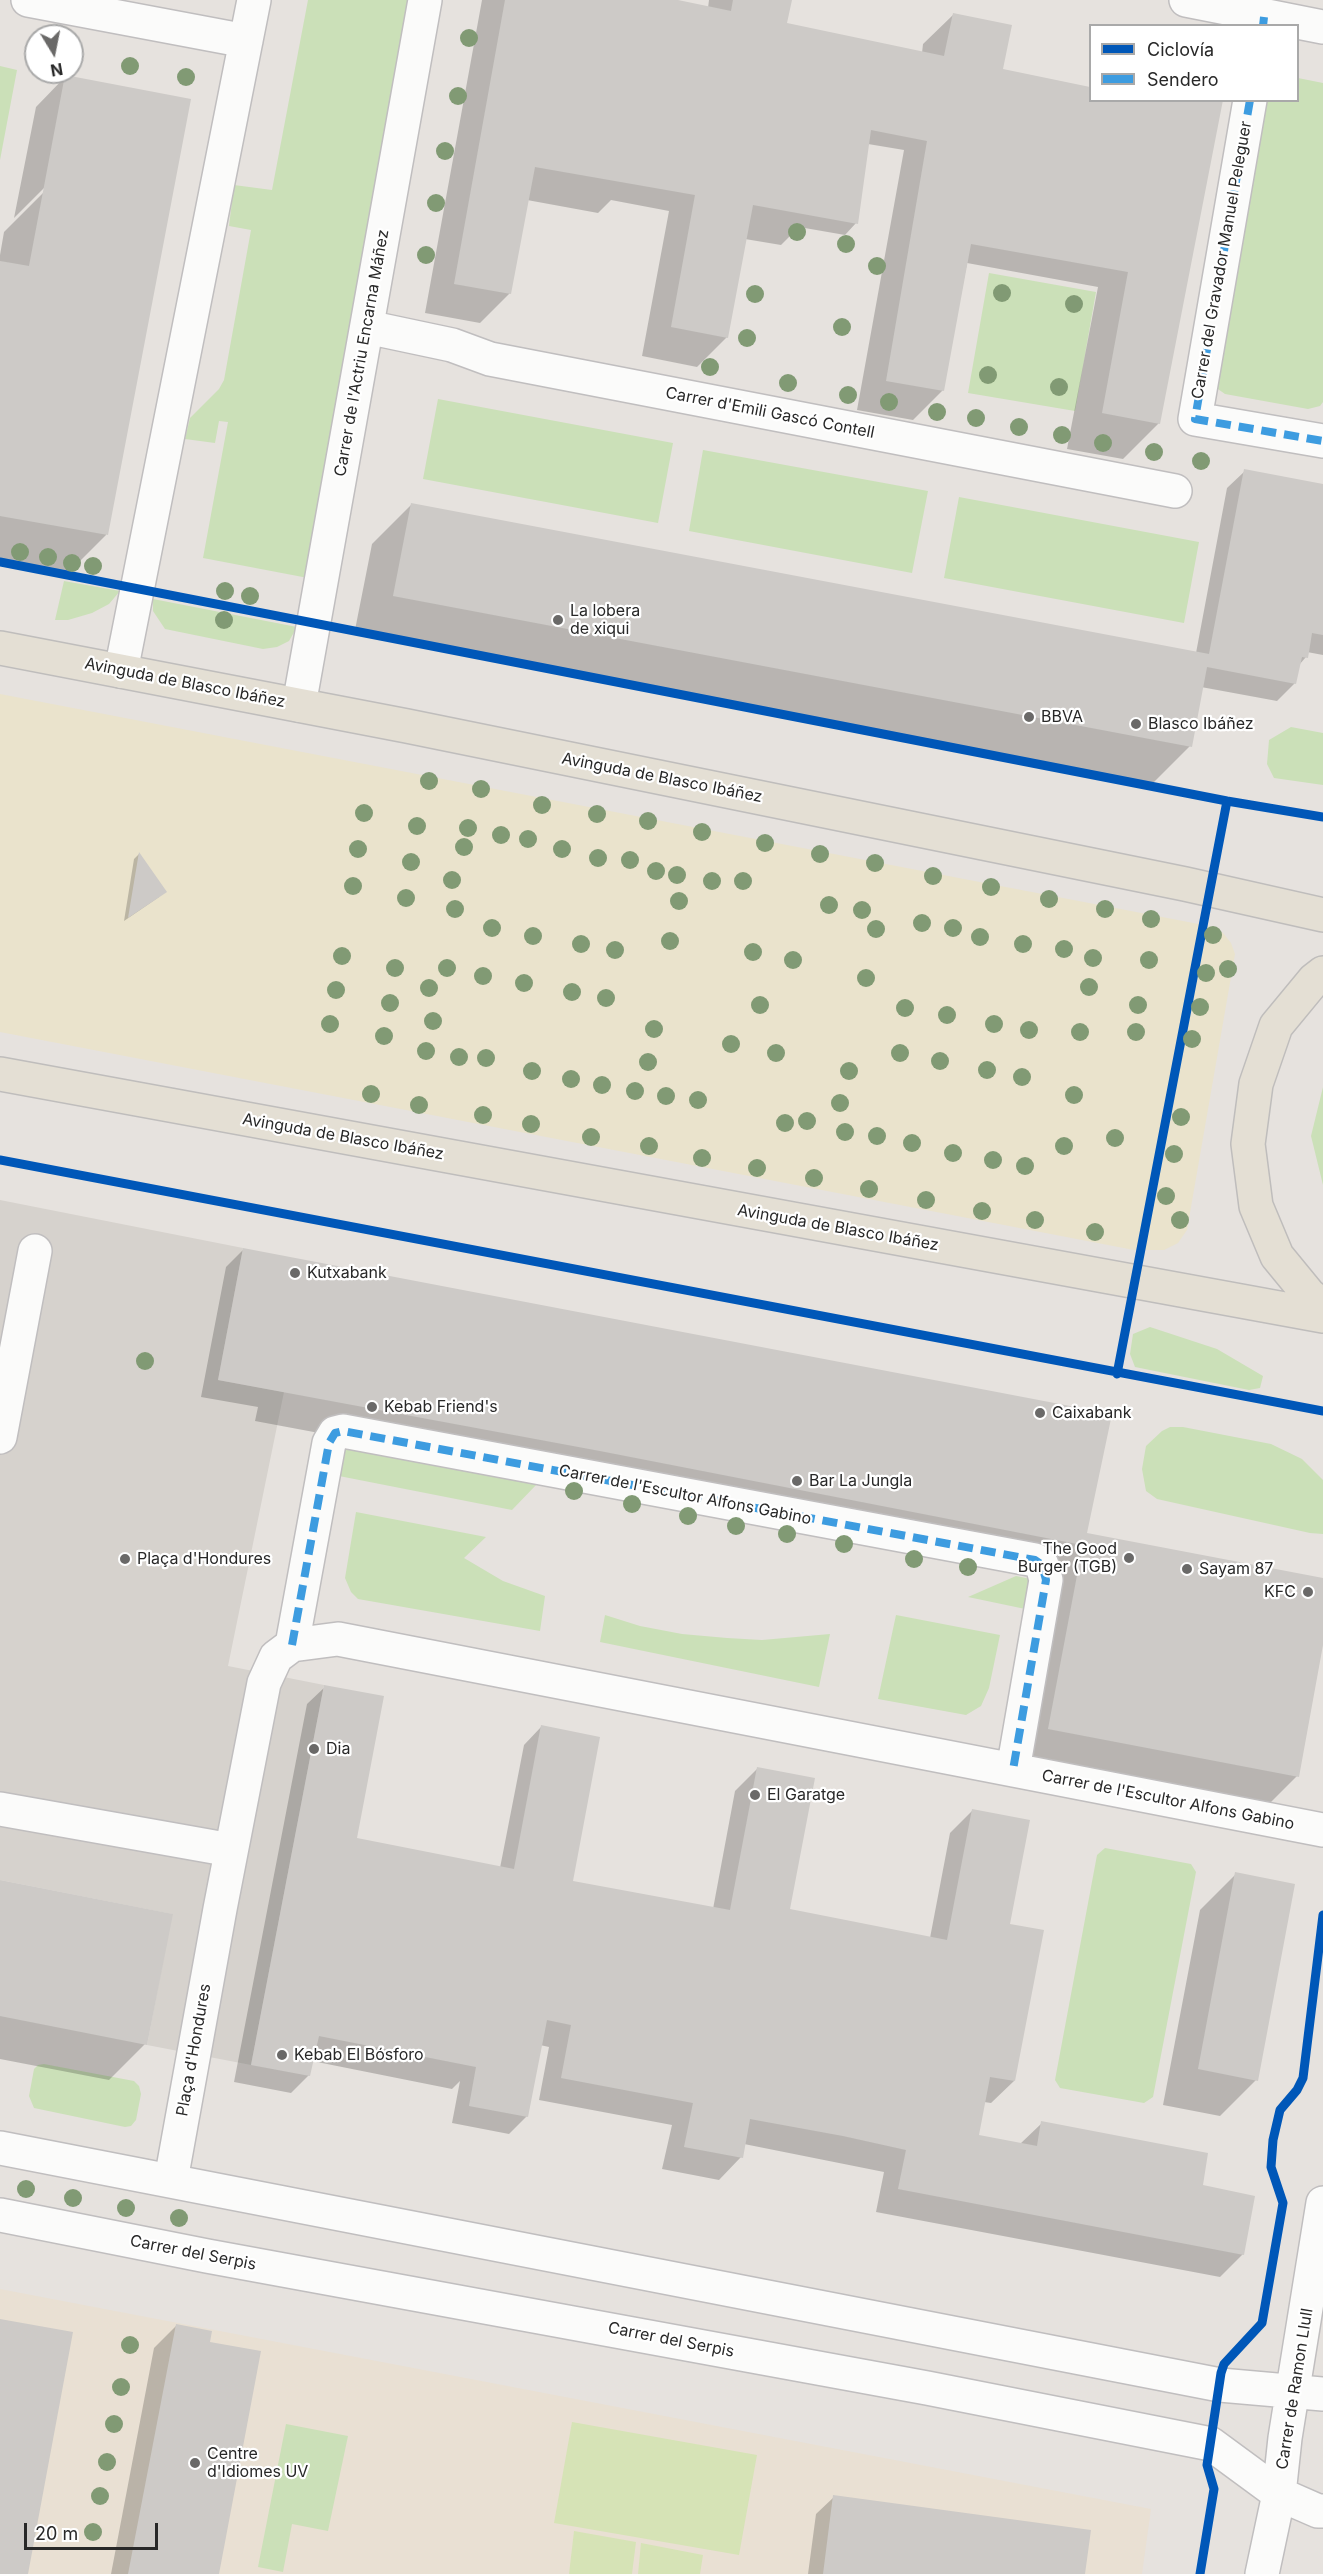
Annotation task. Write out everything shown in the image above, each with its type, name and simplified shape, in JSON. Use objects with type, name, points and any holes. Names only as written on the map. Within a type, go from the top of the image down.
[{"type":"main road","name":"Avinguda de Blasco Ibáñez","points":[[0,648],[298,705],[1150,876],[1323,915]]},
{"type":"main road","points":[[1323,974],[1314,980],[1276,1026],[1256,1084],[1248,1144],[1256,1206],[1277,1256],[1309,1296],[1323,1306]]},
{"type":"main road","name":"Avinguda de Blasco Ibáñez","points":[[0,1074],[1323,1316]]},
{"type":"street","points":[[28,0],[246,41]]},
{"type":"street","points":[[121,672],[254,0]]},
{"type":"street","name":"Carrer de l'Actriu Encarna Máñez","points":[[298,705],[425,0]]},
{"type":"street","points":[[1186,0],[1263,21],[1293,24]]},
{"type":"street","points":[[1299,25],[1323,27]]},
{"type":"street","name":"Carrer del Gravador Manuel Peleguer","points":[[1250,102],[1195,419],[1323,441]]},
{"type":"street","name":"Carrer d'Emili Gascó Contell","points":[[367,327],[452,345],[490,359],[1174,491]]},
{"type":"street","points":[[0,1437],[35,1251]]},
{"type":"street","name":"Carrer de l'Escultor Alfons Gabino","points":[[1013,1770],[1046,1580],[1042,1565],[1035,1560],[343,1431],[335,1433],[329,1443],[284,1651],[338,1639],[1013,1770],[1323,1830]]},
{"type":"street","name":"Plaça d'Hondures","points":[[171,2180],[264,1683],[284,1651]]},
{"type":"street","points":[[0,1809],[231,1850]]},
{"type":"street","points":[[0,2148],[1220,2385],[1308,2392]]},
{"type":"street","name":"Carrer de Ramon Llull","points":[[1262,2574],[1279,2494],[1308,2392],[1323,2203]]},
{"type":"street","name":"Carrer del Serpis","points":[[0,2215],[207,2256],[927,2388],[1211,2444],[1279,2494],[1318,2511],[1323,2511]]},
{"type":"shaded area","name":"Plaça d'Hondures","points":[[0,1200],[243,1248],[218,1380],[284,1392],[228,1666],[324,1685],[251,2065],[147,2045],[172,1914],[0,1880]]},
{"type":"shaded area","points":[[0,2289],[1151,2509],[1142,2574],[0,2574]]},
{"type":"green space","points":[[308,0],[417,0],[308,578],[203,558],[228,422],[219,421],[215,443],[185,439],[190,418],[219,389],[224,380],[251,230],[229,226],[234,185],[272,190]]},
{"type":"green space","points":[[0,66],[17,70],[0,160]]},
{"type":"green space","points":[[1299,78],[1323,83],[1323,402],[1320,406],[1308,409],[1225,394],[1215,387],[1266,102],[1299,102]]},
{"type":"green space","points":[[989,273],[1096,292],[1075,411],[968,393]]},
{"type":"green space","points":[[438,399],[673,443],[658,523],[423,479]]},
{"type":"green space","points":[[703,450],[928,491],[912,573],[689,531]]},
{"type":"green space","points":[[959,497],[1199,542],[1184,623],[944,578]]},
{"type":"green space","points":[[64,581],[120,591],[109,604],[92,613],[68,620],[55,620]]},
{"type":"green space","points":[[153,599],[297,627],[289,641],[277,647],[263,649],[165,629],[153,611]]},
{"type":"green space","points":[[1291,727],[1323,733],[1323,785],[1274,778],[1267,764],[1269,740]]},
{"type":"green space","points":[[1323,1087],[1323,1185],[1311,1136]]},
{"type":"green space","points":[[1150,1327],[1217,1349],[1263,1376],[1260,1388],[1249,1390],[1135,1367],[1130,1354],[1133,1334]]},
{"type":"green space","points":[[1170,1427],[1183,1427],[1271,1444],[1302,1459],[1323,1480],[1323,1534],[1157,1499],[1146,1491],[1142,1469],[1146,1446],[1162,1431]]},
{"type":"green space","points":[[345,1447],[537,1484],[512,1510],[339,1476]]},
{"type":"green space","points":[[356,1512],[486,1537],[464,1558],[503,1581],[545,1596],[540,1631],[358,1599],[351,1592],[345,1578]]},
{"type":"green space","points":[[1016,1576],[1036,1580],[1030,1610],[968,1597]]},
{"type":"green space","points":[[605,1615],[640,1626],[682,1634],[727,1638],[762,1640],[830,1634],[819,1687],[600,1642]]},
{"type":"green space","points":[[896,1615],[1000,1635],[989,1688],[981,1706],[966,1715],[878,1699]]},
{"type":"green space","points":[[1105,1848],[1191,1864],[1196,1872],[1153,2097],[1144,2103],[1060,2088],[1055,2080],[1097,1855]]},
{"type":"green space","points":[[44,2064],[134,2081],[139,2086],[141,2094],[136,2120],[131,2126],[125,2127],[34,2108],[29,2096],[34,2069]]},
{"type":"green space","points":[[572,2422],[757,2455],[739,2555],[554,2523]]},
{"type":"green space","points":[[286,2424],[348,2436],[328,2531],[292,2524],[283,2572],[258,2567]]},
{"type":"green space","points":[[574,2531],[636,2542],[632,2574],[569,2574]]},
{"type":"green space","points":[[641,2543],[703,2555],[700,2574],[638,2574]]},
{"type":"sand","points":[[0,694],[1209,926],[1223,933],[1231,943],[1235,954],[1187,1230],[1178,1243],[1164,1250],[1134,1250],[0,1032]]},
{"type":"building","points":[[505,0],[678,0],[731,11],[733,0],[792,0],[787,23],[944,56],[953,13],[1012,25],[1003,69],[1089,87],[1089,102],[1223,102],[1160,424],[1102,413],[1128,272],[971,244],[944,391],[886,381],[927,141],[871,130],[858,224],[753,205],[728,338],[671,327],[695,195],[535,167],[511,294],[454,284]]},
{"type":"building","points":[[84,79],[191,99],[108,535],[0,516],[0,261],[29,266],[63,84],[84,84]]},
{"type":"building","points":[[1244,469],[1323,484],[1323,635],[1312,633],[1308,658],[1302,657],[1296,684],[1207,667],[1192,747],[393,596],[411,503],[1209,654]]},
{"type":"building","points":[[139,852],[167,892],[128,918]]},
{"type":"building","points":[[243,1248],[1112,1414],[1087,1533],[1323,1578],[1323,1645],[1299,1777],[1048,1729],[1082,1549],[1077,1547],[1077,1544],[600,1451],[218,1380]]},
{"type":"building","points":[[324,1685],[384,1696],[357,1838],[514,1869],[541,1725],[600,1737],[573,1881],[730,1910],[757,1767],[815,1778],[790,1909],[947,1940],[972,1809],[1030,1820],[1010,1924],[1044,1930],[1015,2081],[990,2077],[979,2135],[1037,2146],[1041,2121],[1208,2153],[1203,2185],[1255,2196],[1244,2255],[898,2189],[906,2150],[843,2136],[750,2119],[743,2158],[684,2147],[693,2103],[561,2078],[571,2025],[547,2020],[528,2117],[469,2106],[476,2067],[319,2036],[310,2076],[251,2065]]},
{"type":"building","points":[[1235,1872],[1295,1884],[1258,2081],[1198,2069]]},
{"type":"building","points":[[0,1880],[173,1914],[147,2045],[0,2016]]},
{"type":"building","points":[[0,2319],[73,2332],[28,2574],[0,2574]]},
{"type":"building","name":"Centre d'Idiomes UV","points":[[176,2324],[212,2331],[210,2342],[261,2351],[219,2574],[128,2574]]},
{"type":"building","points":[[833,2495],[1091,2530],[1085,2574],[823,2574]]},
{"type":"marked path","points":[[1263,24],[1264,17]]},
{"type":"marked path","points":[[1250,102],[1195,419],[1323,441]]},
{"type":"marked path","points":[[292,1645],[329,1443],[335,1433],[343,1431],[1035,1560],[1042,1565],[1046,1580],[1013,1770]]},
{"type":"cycle path","points":[[0,562],[1227,801],[1323,817]]},
{"type":"cycle path","points":[[1117,1374],[1227,801]]},
{"type":"cycle path","points":[[0,1160],[1323,1411]]},
{"type":"cycle path","points":[[1200,2574],[1214,2489],[1207,2465],[1221,2373],[1224,2364],[1262,2323],[1283,2203],[1271,2167],[1273,2140],[1280,2110],[1297,2090],[1303,2078],[1323,1915]]},
{"type":"place","name":"La lobera de xiqui","points":[[558,620]]},
{"type":"place","name":"BBVA","points":[[1029,717]]},
{"type":"place","name":"Blasco Ibáñez","points":[[1136,724]]},
{"type":"place","name":"Kutxabank","points":[[295,1273]]},
{"type":"place","name":"Kebab Friend's","points":[[372,1407]]},
{"type":"place","name":"Caixabank","points":[[1040,1413]]},
{"type":"place","name":"Bar La Jungla","points":[[797,1481]]},
{"type":"place","name":"The Good Burger (TGB)","points":[[1129,1558]]},
{"type":"place","name":"Plaça d'Hondures","points":[[125,1559]]},
{"type":"place","name":"Sayam 87","points":[[1187,1569]]},
{"type":"place","name":"KFC","points":[[1308,1592]]},
{"type":"place","name":"Dia","points":[[314,1749]]},
{"type":"place","name":"El Garatge","points":[[755,1795]]},
{"type":"place","name":"Kebab El Bósforo","points":[[282,2055]]},
{"type":"place","name":"Centre d'Idiomes UV","points":[[195,2463]]}]
